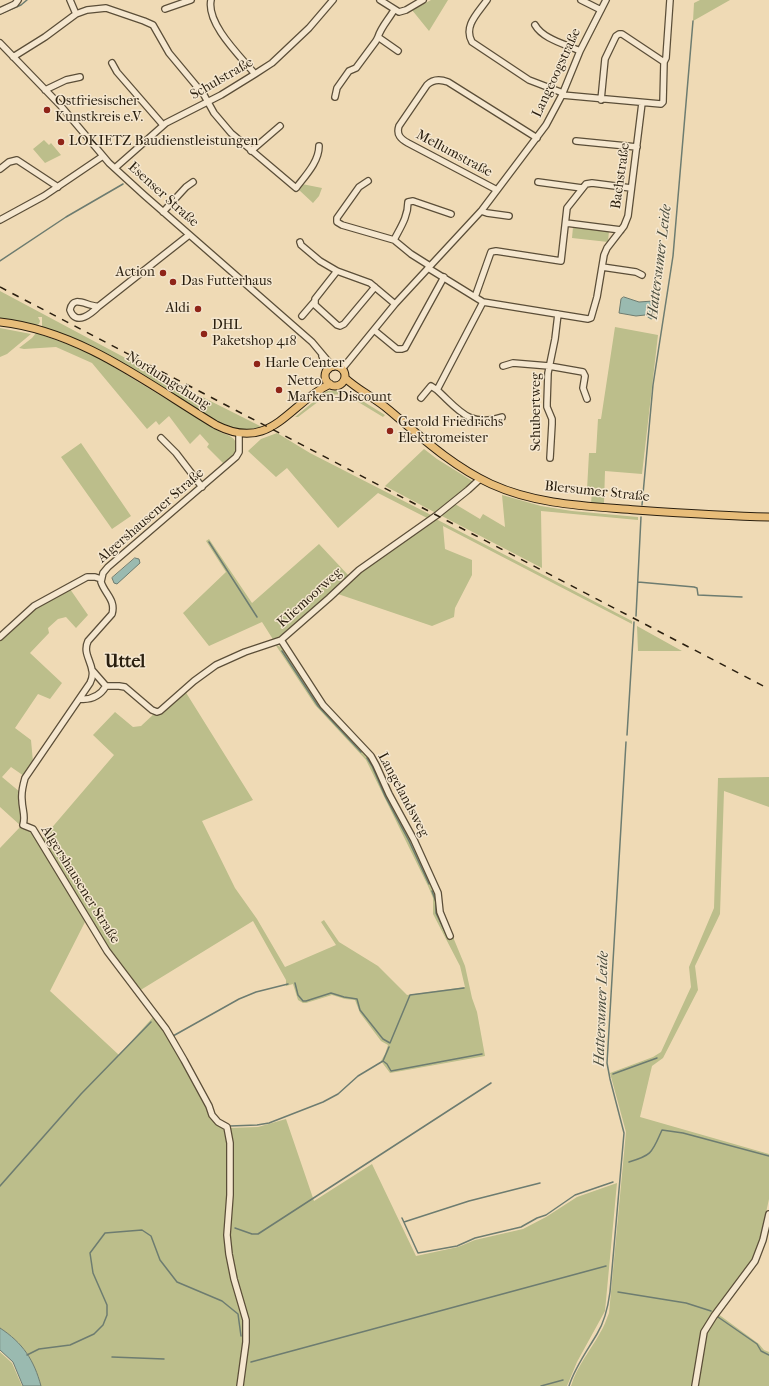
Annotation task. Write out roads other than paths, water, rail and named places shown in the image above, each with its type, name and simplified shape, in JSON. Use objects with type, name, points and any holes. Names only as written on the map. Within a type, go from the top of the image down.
[{"type":"main road","name":"Nordumgehung","points":[[0,322],[38,330],[84,346],[118,364],[216,425],[240,434],[258,432],[274,426],[328,382]]},
{"type":"main road","points":[[336,366],[342,369],[345,374],[343,380],[336,386],[328,382],[326,376],[330,368],[336,366]]},
{"type":"main road","name":"Blersumer Straße","points":[[343,380],[380,402],[446,458],[480,479],[504,489],[562,504],[685,513],[769,517]]},
{"type":"street","points":[[0,11],[15,4],[18,0]]},
{"type":"street","points":[[70,0],[76,14]]},
{"type":"street","points":[[165,9],[191,0]]},
{"type":"street","points":[[211,0],[211,13],[219,29],[255,74]]},
{"type":"street","name":"Schulstraße","points":[[115,168],[162,125],[207,102],[255,74],[284,52],[314,22],[333,0]]},
{"type":"street","points":[[380,0],[394,10],[402,12],[423,0]]},
{"type":"street","points":[[486,0],[470,25],[468,31],[469,37],[472,42],[529,80],[562,94],[601,100],[662,104],[664,62],[666,58],[670,0]]},
{"type":"street","points":[[581,0],[601,10]]},
{"type":"street","name":"Langeoogstraße","points":[[342,369],[395,304],[481,211],[537,138],[552,117],[580,51],[606,0]]},
{"type":"street","points":[[13,56],[45,37],[76,14],[87,10],[106,8],[153,25],[169,53],[204,95],[214,113],[231,133],[296,188],[316,160],[319,153],[319,146]]},
{"type":"street","points":[[335,96],[337,88],[350,71],[356,68],[378,37],[379,32],[394,10]]},
{"type":"street","points":[[535,25],[538,31],[549,38],[580,51]]},
{"type":"street","points":[[601,100],[605,58],[618,34],[622,34],[627,37],[664,62]]},
{"type":"street","points":[[378,37],[398,51]]},
{"type":"street","name":"Esenser Straße","points":[[0,43],[60,105],[115,168],[189,235],[312,342],[330,368]]},
{"type":"street","points":[[112,63],[117,72],[162,125]]},
{"type":"street","points":[[45,90],[66,80],[80,77]]},
{"type":"street","name":"Mellumstraße","points":[[497,190],[408,143],[399,136],[399,126],[427,85],[430,82],[441,79],[448,82],[537,138]]},
{"type":"street","name":"Bachstraße","points":[[394,240],[429,267],[483,302],[591,318],[597,297],[604,255],[607,248],[621,230],[628,216],[642,103]]},
{"type":"street","points":[[251,151],[280,126]]},
{"type":"street","points":[[576,141],[637,147]]},
{"type":"street","points":[[0,220],[44,196],[103,156]]},
{"type":"street","points":[[0,169],[9,162],[17,160],[58,187]]},
{"type":"street","points":[[368,181],[359,187],[337,218],[337,222],[342,225],[394,240],[406,218],[408,202],[413,201],[451,214]]},
{"type":"street","points":[[163,212],[192,182]]},
{"type":"street","points":[[538,182],[582,188]]},
{"type":"street","points":[[475,296],[491,252],[496,251],[561,261],[567,208],[582,188],[588,183],[631,188]]},
{"type":"street","points":[[481,211],[509,216]]},
{"type":"street","points":[[566,223],[621,230]]},
{"type":"street","points":[[99,306],[91,306],[82,301],[78,301],[72,304],[70,310],[75,317],[83,319],[189,235]]},
{"type":"street","points":[[300,242],[301,245],[320,262],[336,271],[370,282],[395,304]]},
{"type":"street","points":[[602,267],[636,272],[642,275]]},
{"type":"street","points":[[302,316],[336,271]]},
{"type":"street","points":[[374,330],[397,349],[405,348],[444,277]]},
{"type":"street","points":[[314,302],[315,305],[337,325],[342,325],[375,287]]},
{"type":"street","points":[[437,390],[483,302]]},
{"type":"street","name":"Schubertweg","points":[[550,458],[552,419],[547,407],[549,366],[555,339],[558,314]]},
{"type":"street","name":"Schubertweg","points":[[502,366],[513,362],[583,372],[585,376],[584,388],[587,399]]},
{"type":"street","points":[[421,398],[431,386],[468,418],[490,421],[502,417]]},
{"type":"street","name":"Algershausener Straße","points":[[240,434],[239,452],[236,457],[108,567],[103,573],[101,579],[103,586],[114,608],[112,614],[88,640],[86,645],[86,654],[93,676],[80,699],[25,778],[22,789],[25,819],[23,825],[33,829],[107,951],[166,1029],[209,1106],[212,1115],[218,1122],[227,1128],[230,1143],[230,1195],[227,1235],[234,1279],[246,1320],[246,1342],[240,1386]]},
{"type":"street","points":[[160,438],[176,453],[202,487]]},
{"type":"street","name":"Kliemoorweg","points":[[106,686],[124,687],[152,710],[157,712],[166,707],[182,691],[216,665],[245,652],[281,640],[359,570],[437,515],[480,479]]},
{"type":"street","points":[[0,637],[27,612],[42,601],[87,577],[101,579]]},
{"type":"street","name":"Langelandsweg","points":[[281,640],[323,705],[371,756],[376,764],[389,794],[414,840],[438,893],[440,912],[450,936]]},
{"type":"street","points":[[80,699],[87,700],[98,696],[106,686],[92,669]]},
{"type":"street","points":[[695,1386],[704,1332],[714,1316],[755,1261],[763,1240],[769,1214]]},
{"type":"water","points":[[624,297],[639,302],[653,301],[655,303],[653,307],[654,318],[651,319],[645,315],[636,316],[619,313],[621,299]]},
{"type":"water","points":[[135,558],[139,559],[140,563],[117,584],[114,583],[112,578]]},
{"type":"water","points":[[0,1328],[21,1346],[31,1360],[41,1386],[23,1386],[13,1362],[0,1350]]},
{"type":"waterway","points":[[0,14],[21,5],[27,0]]},
{"type":"waterway","name":"Hattersumer Leide","points":[[642,505],[653,385],[673,256],[693,21]]},
{"type":"waterway","points":[[0,261],[66,217],[123,184]]},
{"type":"waterway","name":"Hattersumer Leide","points":[[636,616],[641,517]]},
{"type":"waterway","points":[[209,542],[257,617]]},
{"type":"waterway","points":[[638,582],[694,587],[697,588],[698,595],[742,597]]},
{"type":"waterway","name":"Hattersumer Leide","points":[[627,735],[634,622]]},
{"type":"waterway","points":[[282,651],[318,706],[361,752]]},
{"type":"waterway","name":"Hattersumer Leide","points":[[569,1386],[578,1366],[602,1324],[610,1292],[624,1133],[607,1063],[626,742]]},
{"type":"waterway","points":[[367,758],[429,884]]},
{"type":"waterway","points":[[432,891],[436,902],[436,913],[447,936]]},
{"type":"waterway","points":[[295,983],[298,995],[303,1001],[331,993],[357,999],[360,1010],[383,1039],[390,1043],[410,995],[464,988]]},
{"type":"waterway","points":[[173,1036],[239,999],[256,992],[288,984]]},
{"type":"waterway","points":[[0,1186],[81,1094],[151,1022]]},
{"type":"waterway","points":[[230,1126],[269,1123],[323,1102],[338,1094],[358,1076],[383,1061],[389,1047]]},
{"type":"waterway","points":[[383,1061],[387,1064],[391,1071],[482,1054]]},
{"type":"waterway","points":[[613,1074],[657,1058]]},
{"type":"waterway","points":[[235,1228],[252,1234],[258,1234],[491,1083]]},
{"type":"waterway","points":[[629,1162],[643,1157],[651,1152],[662,1130],[683,1133],[769,1156]]},
{"type":"waterway","points":[[402,1218],[418,1253],[457,1246],[475,1238],[521,1227],[546,1215],[575,1195],[613,1182]]},
{"type":"waterway","points":[[404,1222],[469,1201],[540,1183]]},
{"type":"waterway","points":[[27,1355],[39,1349],[70,1345],[94,1334],[103,1325],[107,1315],[107,1305],[93,1273],[90,1253],[105,1233],[142,1230],[151,1236],[160,1260],[177,1282],[222,1301],[238,1314],[241,1336]]},
{"type":"waterway","points":[[251,1362],[606,1266]]},
{"type":"waterway","points":[[618,1292],[686,1303],[711,1311]]},
{"type":"waterway","points":[[718,1317],[757,1344],[761,1351],[769,1355]]},
{"type":"waterway","points":[[112,1357],[164,1359]]},
{"type":"waterway","points":[[541,1386],[563,1380]]},
{"type":"railway","points":[[0,287],[769,689]]},
{"type":"place","name":"Ostfriesischer Kunstkreis e.V.","points":[[47,110]]},
{"type":"place","name":"LOKIETZ Baudienstleistungen","points":[[61,142]]},
{"type":"place","name":"Action","points":[[163,273]]},
{"type":"place","name":"Das Futterhaus","points":[[173,282]]},
{"type":"place","name":"Aldi","points":[[198,309]]},
{"type":"place","name":"DHL Paketshop 418","points":[[204,334]]},
{"type":"place","name":"Harle Center","points":[[257,364]]},
{"type":"place","name":"Netto Marken-Discount","points":[[279,390]]},
{"type":"place","name":"Gerold Friedrichs Elektromeister","points":[[390,431]]},
{"type":"district","name":"Uttel","points":[[125,663]]}]
